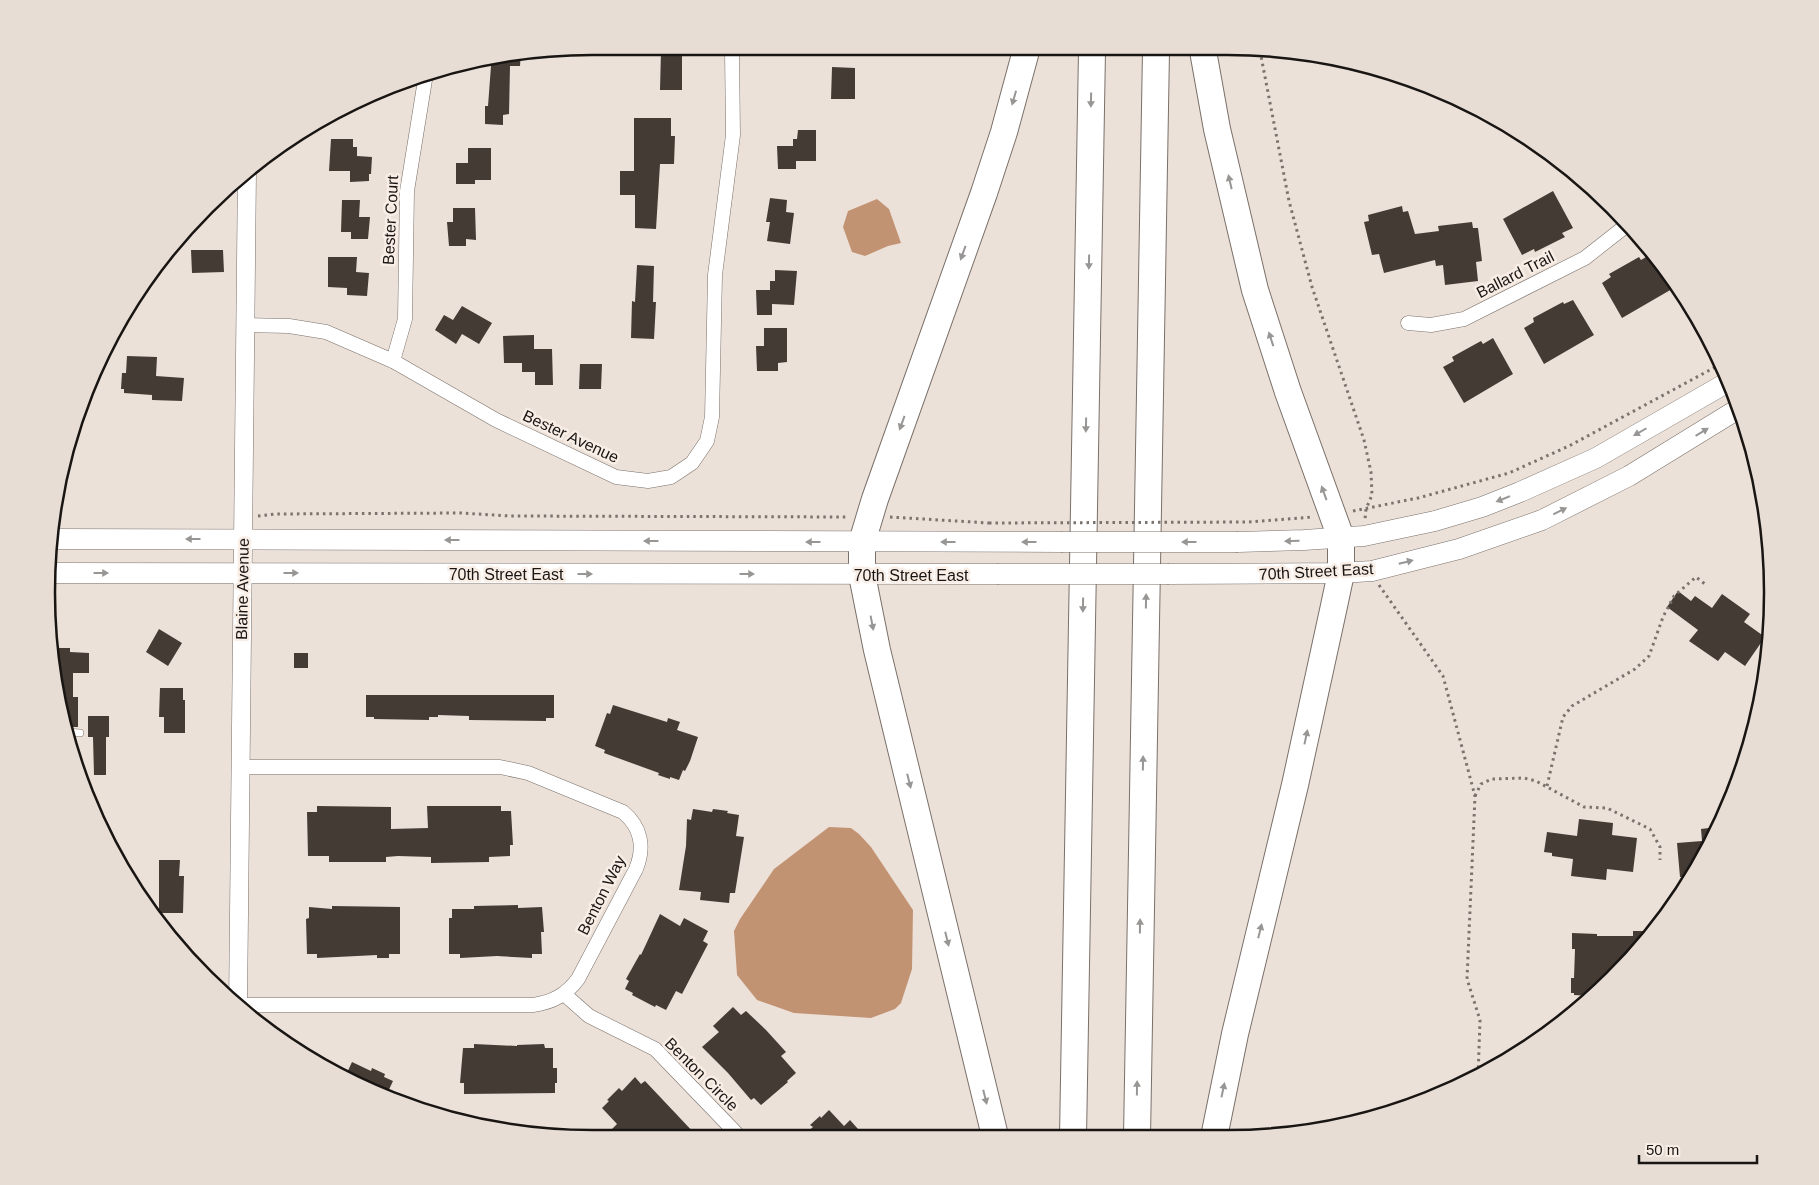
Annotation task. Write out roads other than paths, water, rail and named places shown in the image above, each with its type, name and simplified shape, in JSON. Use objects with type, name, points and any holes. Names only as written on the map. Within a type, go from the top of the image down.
[{"type":"highway","points":[[994,1130],[877,650],[862,575],[862,542],[869,517],[984,193],[1004,132],[1025,55]]},
{"type":"highway","points":[[1073,1130],[1092,55]]},
{"type":"highway","points":[[1137,1130],[1156,55]]},
{"type":"highway","points":[[1204,55],[1217,129],[1255,290],[1288,392],[1346,530],[1341,573],[1298,775],[1235,1034],[1215,1130]]},
{"type":"main road","name":"70th Street East","points":[[58,539],[1238,542],[1435,521],[1482,507],[1596,458],[1722,385]]},
{"type":"main road","name":"70th Street East","points":[[56,573],[862,575],[1239,574],[1372,571],[1459,549],[1542,520],[1629,476],[1733,413]]},
{"type":"street","name":"Bester Avenue","points":[[246,324],[289,326],[326,332],[393,361],[496,420],[616,477],[648,481],[671,477],[692,463],[707,441],[712,417],[715,275],[733,135],[732,55]]},
{"type":"street","name":"Bester Court","points":[[393,361],[405,319],[407,191],[425,82]]},
{"type":"street","name":"Blaine Avenue","points":[[238,997],[247,181]]},
{"type":"street","name":"Ballard Trail","points":[[1408,323],[1431,324],[1464,319],[1585,258],[1622,229]]},
{"type":"street","name":"Benton Way","points":[[240,767],[514,769],[541,778],[622,812],[630,818],[639,835],[641,844],[640,860],[578,978],[564,994],[547,1003],[533,1005],[249,1006]]},
{"type":"street","name":"Benton Circle","points":[[564,994],[589,1016],[655,1049],[733,1130]]},
{"type":"lane","points":[[73,733],[80,733]]}]
